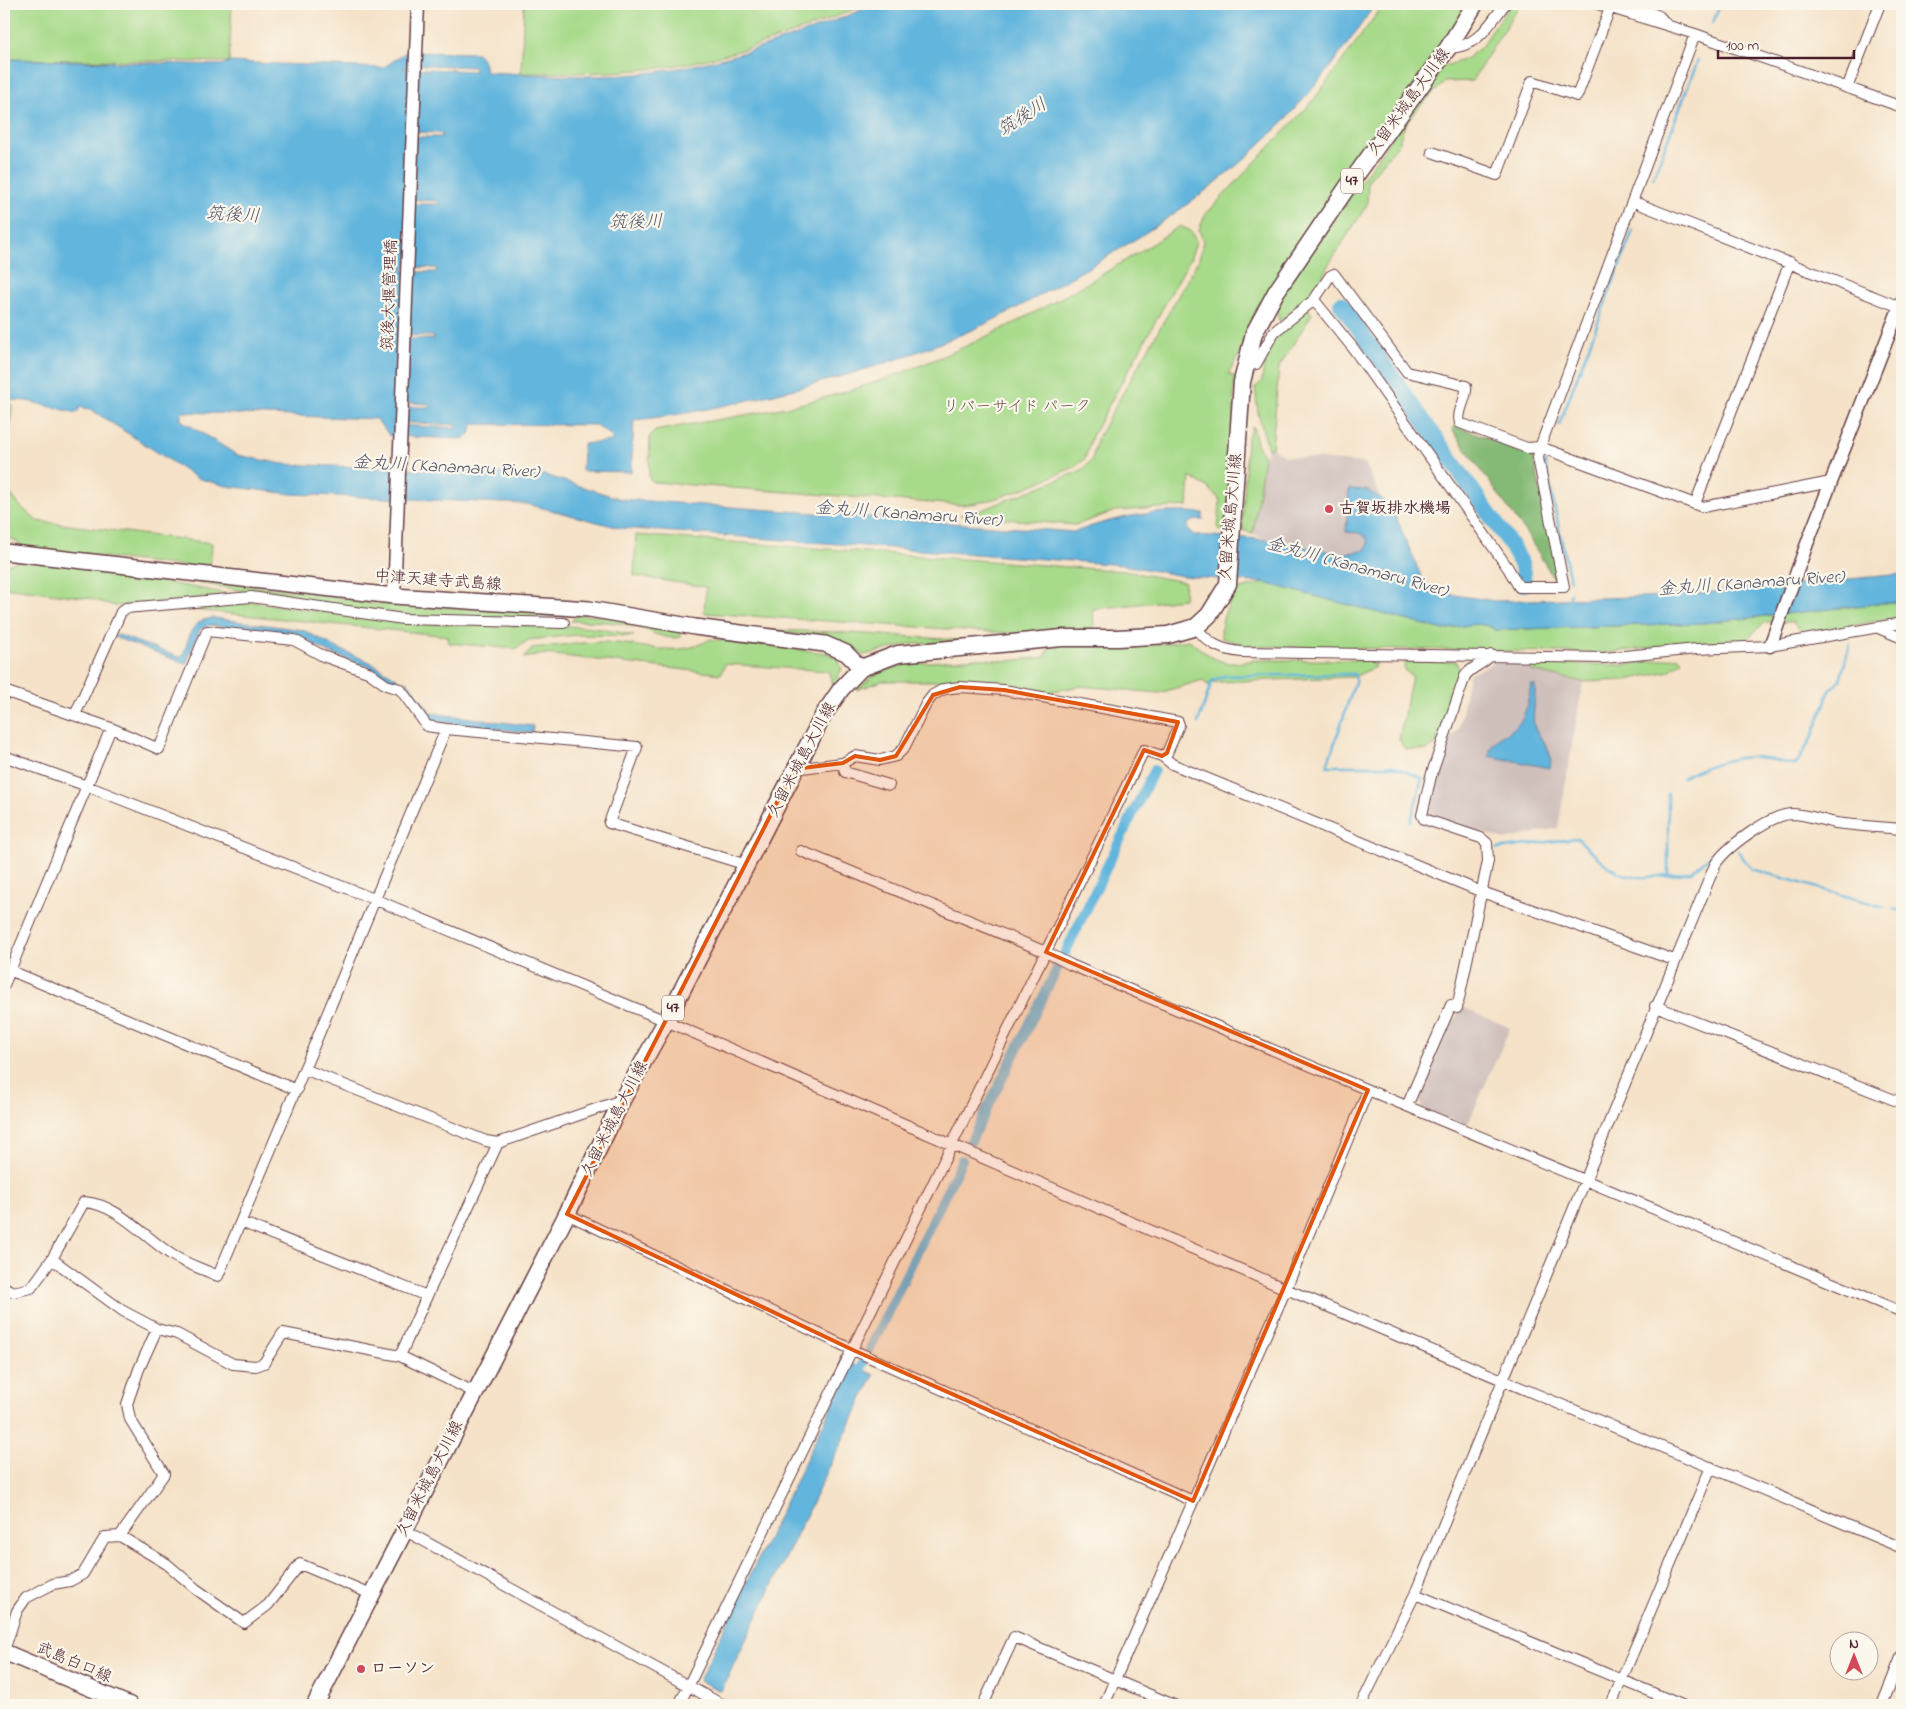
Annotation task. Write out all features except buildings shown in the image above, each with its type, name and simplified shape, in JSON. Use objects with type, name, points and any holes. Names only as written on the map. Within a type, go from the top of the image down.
[{"type":"main road","name":"久留米城島大川線","points":[[315,1705],[567,1214],[622,1100],[666,1021],[794,770],[824,714],[841,689],[861,668],[898,654],[1062,638],[1118,638],[1168,635],[1196,627],[1209,615],[1228,584],[1244,366],[1254,333],[1276,292],[1346,189],[1448,48],[1475,4]]},
{"type":"main road","name":"中津天建寺武島線","points":[[4,552],[589,609],[695,627],[825,644],[846,653],[861,668]]},
{"type":"main road","name":"武島白口線","points":[[4,1652],[130,1705]]},
{"type":"street","name":"筑後大堰管理橋","points":[[394,591],[418,4]]},
{"type":"street","points":[[1448,48],[1460,48],[1470,45],[1482,35],[1505,4]]},
{"type":"street","points":[[1598,4],[1695,34],[1902,107]]},
{"type":"street","points":[[1628,4],[1659,16],[1667,25]]},
{"type":"street","points":[[1847,88],[1880,4]]},
{"type":"street","points":[[1432,152],[1497,174],[1532,81],[1577,96],[1610,8]]},
{"type":"street","points":[[1314,300],[1352,348],[1508,568],[1519,587],[1564,587],[1538,458],[1540,447],[1634,202],[1695,34]]},
{"type":"street","points":[[1634,202],[1901,304],[1808,541],[1770,646]]},
{"type":"street","points":[[1695,504],[1790,262]]},
{"type":"street","points":[[1244,366],[1256,364],[1274,332],[1314,300],[1330,276],[1334,274],[1407,372],[1466,386],[1467,392],[1459,418],[1460,422],[1527,448],[1540,447],[1703,507],[1831,482]]},
{"type":"street","points":[[75,715],[121,612],[126,608],[251,597],[403,619],[564,623]]},
{"type":"street","points":[[1196,627],[1203,637],[1213,645],[1225,650],[1242,652],[1604,658],[1696,649],[1770,646],[1902,623]]},
{"type":"street","points":[[1878,628],[1902,638]]},
{"type":"street","points":[[4,691],[111,728],[159,749],[207,631],[294,640],[322,656],[368,672],[386,685],[400,689],[426,726],[637,747],[609,823],[747,865]]},
{"type":"street","points":[[1407,1106],[1452,1006],[1456,1008],[1488,862],[1487,843],[1481,838],[1424,819],[1422,816],[1431,776],[1465,676],[1470,669],[1485,663],[1491,656]]},
{"type":"street","points":[[794,770],[842,763],[855,756],[880,760],[896,756],[904,748],[926,704],[933,695],[944,689],[960,687],[1004,690],[1178,722],[1179,724],[1167,753],[1162,756]]},
{"type":"street","points":[[4,985],[7,969],[111,728]]},
{"type":"street","points":[[4,1287],[13,1292],[31,1288],[52,1259],[84,1202],[96,1202],[125,1220],[175,1256],[218,1276],[446,729]]},
{"type":"street","points":[[679,1705],[953,1146],[1144,750],[1162,756],[1172,764],[1482,892],[1674,960]]},
{"type":"street","points":[[4,756],[87,786],[374,899],[666,1021],[1286,1289],[1902,1548]]},
{"type":"street","points":[[842,763],[845,772],[889,785]]},
{"type":"street","points":[[1361,1705],[1415,1594],[1701,894],[1719,858],[1745,837],[1776,818],[1792,814],[1837,823],[1902,829]]},
{"type":"street","points":[[802,851],[1046,952],[1080,969],[1368,1090],[1902,1312]]},
{"type":"street","points":[[7,969],[296,1090]]},
{"type":"street","points":[[1655,1006],[1902,1103]]},
{"type":"street","points":[[304,1069],[498,1143],[622,1100]]},
{"type":"street","points":[[1104,1705],[1286,1289],[1368,1090]]},
{"type":"street","points":[[400,1356],[498,1143]]},
{"type":"street","points":[[567,1214],[853,1350],[1193,1501]]},
{"type":"street","points":[[242,1222],[427,1296]]},
{"type":"street","points":[[52,1259],[115,1306],[157,1329],[177,1334],[233,1364],[256,1366],[264,1363],[283,1333],[400,1356],[474,1392]]},
{"type":"street","points":[[120,1536],[164,1474],[130,1420],[127,1404],[139,1369],[157,1329]]},
{"type":"street","points":[[1611,1705],[1710,1466]]},
{"type":"street","points":[[404,1530],[723,1705]]},
{"type":"street","points":[[4,1652],[17,1611],[26,1598],[53,1584],[70,1581],[83,1574],[105,1537],[120,1536],[167,1564],[196,1590],[244,1624],[268,1605],[300,1564],[373,1595]]},
{"type":"street","points":[[1415,1594],[1682,1705]]},
{"type":"street","points":[[983,1705],[1014,1637],[1174,1705]]},
{"type":"street","points":[[1882,1705],[1902,1655]]},
{"type":"highlighted area","points":[[960,687],[1004,690],[1178,722],[1167,753],[1162,756],[1144,750],[1046,952],[1368,1090],[1193,1501],[853,1350],[567,1214],[794,769],[843,763],[855,756],[880,760],[896,756],[933,695]]},
{"type":"shaded area","points":[[1272,448],[1284,456],[1365,463],[1381,498],[1366,490],[1346,532],[1360,533],[1366,537],[1368,543],[1366,550],[1360,553],[1323,550],[1266,540],[1253,533],[1264,457],[1268,449]]},
{"type":"shaded area","points":[[1495,662],[1530,663],[1531,671],[1583,682],[1558,828],[1505,840],[1425,816],[1435,777],[1449,738],[1459,729],[1469,675]]},
{"type":"shaded area","points":[[1462,1007],[1510,1028],[1467,1126],[1422,1108],[1417,1089],[1446,1024],[1455,1019]]},
{"type":"green space","points":[[4,4],[232,4],[229,62],[4,59]]},
{"type":"green space","points":[[524,4],[867,4],[779,38],[689,63],[627,71],[521,73]]},
{"type":"green space","points":[[1384,4],[1468,4],[1452,33],[1248,327],[1240,353],[1228,375],[1235,376],[1227,531],[1218,530],[1220,500],[1209,488],[1190,477],[1188,506],[1116,511],[1075,525],[960,515],[982,510],[1082,470],[1092,460],[1097,439],[1199,259],[1203,241],[1199,230],[1205,215],[1313,101]]},
{"type":"green space","points":[[1511,4],[1520,4],[1472,81],[1445,82],[1425,101],[1405,125],[1400,142],[1368,181],[1367,205],[1327,267],[1316,291],[1279,321],[1276,309],[1281,294],[1442,67],[1466,59],[1481,47]]},
{"type":"green space","name":"リバーサイド パーク","points":[[1180,226],[1191,231],[1196,242],[1191,257],[1092,436],[1085,459],[1075,467],[1004,496],[960,505],[652,482],[649,477],[650,436],[655,431],[804,403],[855,389],[904,372],[1000,330],[1046,306],[1091,281]]},
{"type":"green space","points":[[1308,309],[1312,314],[1279,367],[1272,448],[1268,449],[1258,413],[1255,388],[1262,381],[1270,347],[1289,325]]},
{"type":"green space","points":[[4,404],[12,405],[5,487],[20,506],[37,521],[212,543],[210,569],[24,548],[14,540],[4,537]]},
{"type":"green space","points":[[1455,425],[1533,456],[1560,575],[1556,582],[1526,533],[1453,431]]},
{"type":"green space","points":[[1253,426],[1257,443],[1264,457],[1253,533],[1242,530],[1247,439]]},
{"type":"green space","points":[[636,535],[1124,571],[1185,582],[1184,599],[1093,609],[1094,629],[1023,634],[704,613],[706,587],[634,576]]},
{"type":"green space","points":[[23,559],[125,570],[136,577],[235,595],[115,606],[88,598],[4,587],[4,566]]},
{"type":"green space","points":[[153,574],[307,592],[372,604],[557,613],[557,617],[457,618],[397,615],[305,602]]},
{"type":"green space","points":[[1265,583],[1444,630],[1477,624],[1495,630],[1703,623],[1902,601],[1902,616],[1804,635],[1793,622],[1765,622],[1744,642],[1699,643],[1604,653],[1247,646],[1222,638],[1223,619],[1236,590]]},
{"type":"green space","points":[[246,601],[354,616],[434,624],[570,626],[613,631],[634,636],[576,635],[528,640],[516,649],[449,643],[448,636],[194,610],[164,612],[151,609]]},
{"type":"green space","points":[[577,615],[605,616],[680,632],[681,637],[668,638],[633,626],[617,623],[571,621]]},
{"type":"green space","points":[[766,630],[837,632],[976,641],[911,644],[864,655],[841,641]]},
{"type":"green space","points":[[710,639],[828,653],[838,659],[842,669],[833,684],[828,671],[725,664],[721,674],[545,654],[524,658],[533,648],[612,642],[655,648],[683,649]]},
{"type":"green space","points":[[1189,640],[1212,657],[1225,662],[1233,663],[1253,660],[1371,660],[1375,667],[1354,677],[1217,682],[1207,685],[1203,680],[1159,693],[1080,686],[1050,692],[961,681],[882,681],[857,690],[874,675],[907,664],[976,658],[1008,661],[1045,657],[1048,649],[1062,644],[1140,647]]},
{"type":"green space","points":[[1679,657],[1682,661],[1669,671],[1627,680],[1583,682],[1531,671],[1530,663],[1626,665]]},
{"type":"green space","points":[[1405,661],[1456,661],[1459,670],[1437,744],[1427,750],[1405,749],[1399,740],[1412,676],[1404,670]]},
{"type":"water","points":[[876,4],[1375,4],[1353,37],[1304,99],[1256,149],[1186,205],[1137,238],[1013,310],[932,347],[819,383],[693,412],[634,420],[631,472],[582,471],[583,444],[612,441],[612,436],[595,425],[473,424],[470,434],[463,439],[390,436],[376,419],[181,412],[181,420],[237,455],[283,464],[545,475],[621,499],[1075,532],[1138,515],[1170,512],[1203,513],[1203,520],[1192,521],[1188,524],[1188,530],[1194,535],[1267,540],[1318,550],[1346,553],[1366,549],[1368,543],[1366,537],[1360,533],[1346,532],[1349,489],[1366,490],[1381,498],[1396,517],[1424,583],[1435,592],[1495,601],[1669,596],[1902,574],[1902,601],[1703,623],[1495,630],[1477,624],[1444,630],[1265,583],[1182,576],[1124,565],[620,528],[527,504],[291,494],[226,486],[197,478],[90,409],[80,407],[77,413],[27,401],[4,399],[4,59],[222,65],[229,62],[383,68],[406,52],[477,53],[484,61],[486,72],[601,76],[639,74],[700,64],[760,48]],"holes":[[[409,64],[473,67],[475,71],[403,68]],[[410,132],[441,133],[442,137],[410,137]],[[407,199],[438,201],[440,204],[407,204]],[[404,267],[436,268],[437,272],[404,272]],[[401,335],[433,336],[434,339],[401,339]],[[398,402],[430,404],[431,407],[398,407]],[[392,422],[459,425],[458,428],[394,425]]]},
{"type":"water","points":[[213,618],[303,630],[339,649],[370,662],[397,678],[396,684],[369,667],[328,652],[298,635],[209,625],[200,629],[186,664],[114,637],[116,634],[179,657],[183,656],[189,636],[195,626],[199,622]]},
{"type":"water","points":[[407,681],[431,713],[533,726],[532,733],[426,720],[406,687]]},
{"type":"water","points":[[1531,685],[1535,685],[1534,725],[1548,749],[1551,761],[1550,768],[1489,756],[1494,743],[1518,725],[1522,719],[1527,707]]},
{"type":"water","points":[[852,1364],[874,1375],[721,1691],[699,1681]]},
{"type":"waterway","points":[[1713,23],[1720,4]]},
{"type":"waterway","points":[[1653,178],[1698,60]]},
{"type":"waterway","points":[[1559,425],[1633,230]]},
{"type":"waterway","points":[[1341,304],[1511,545],[1522,566],[1524,584]]},
{"type":"waterway","points":[[1545,462],[1570,580]]},
{"type":"waterway","points":[[1570,593],[1570,602]]},
{"type":"waterway","points":[[1682,778],[1717,763],[1744,757],[1764,758],[1796,765],[1813,735],[1829,692],[1840,680],[1850,644]]},
{"type":"waterway","points":[[1198,723],[1212,681],[1224,676],[1354,674],[1356,679],[1327,766],[1393,766],[1422,778],[1411,821]]},
{"type":"waterway","points":[[1065,953],[1154,770]]},
{"type":"waterway","points":[[1497,849],[1577,838],[1617,872],[1638,877],[1668,875],[1668,794]]},
{"type":"waterway","points":[[1668,875],[1691,872],[1733,838]]},
{"type":"waterway","points":[[1738,850],[1742,858],[1752,869],[1884,907]]},
{"type":"waterway","points":[[1893,909],[1902,911]]},
{"type":"waterway","points":[[971,1141],[1058,967]]},
{"type":"waterway","points":[[870,1349],[962,1160]]},
{"type":"waterway","points":[[854,1381],[863,1363]]},
{"type":"place","name":"古賀坂排水機場","points":[[1329,509]]},
{"type":"place","name":"ローソン","points":[[361,1669]]},
{"type":"water label","name":"筑後川","points":[[1023,118]]},
{"type":"water label","name":"筑後川","points":[[233,216]]},
{"type":"water label","name":"筑後川","points":[[636,223]]},
{"type":"water label","name":"金丸川 (Kanamaru River)","points":[[446,468]]},
{"type":"water label","name":"金丸川 (Kanamaru River)","points":[[908,515]]},
{"type":"water label","name":"金丸川 (Kanamaru River)","points":[[1357,568]]},
{"type":"water label","name":"金丸川 (Kanamaru River)","points":[[1751,584]]}]
